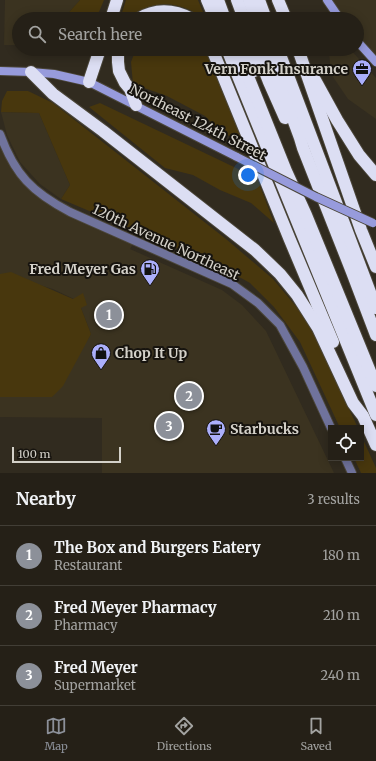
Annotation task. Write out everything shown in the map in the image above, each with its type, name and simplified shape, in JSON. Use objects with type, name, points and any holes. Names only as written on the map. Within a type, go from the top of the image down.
[{"type":"highway","points":[[113,12],[117,0]]},
{"type":"highway","points":[[207,0],[212,12]]},
{"type":"highway","points":[[218,0],[222,12]]},
{"type":"highway","points":[[229,0],[233,12]]},
{"type":"highway","points":[[237,0],[241,12]]},
{"type":"highway","points":[[249,0],[253,12]]},
{"type":"highway","points":[[259,0],[263,12]]},
{"type":"highway","points":[[278,0],[283,12]]},
{"type":"highway","points":[[154,12],[175,12]]},
{"type":"highway","points":[[89,82],[98,56]]},
{"type":"highway","points":[[118,56],[119,71],[130,89],[136,105]]},
{"type":"highway","points":[[215,56],[376,445]]},
{"type":"highway","points":[[230,56],[376,415]]},
{"type":"highway","points":[[240,56],[376,386]]},
{"type":"highway","points":[[249,56],[268,112],[270,130]]},
{"type":"highway","points":[[259,56],[289,126],[303,148]]},
{"type":"highway","points":[[270,56],[303,148],[376,335]]},
{"type":"highway","points":[[281,56],[376,308]]},
{"type":"highway","points":[[300,56],[361,230],[376,267]]},
{"type":"highway","points":[[302,56],[337,120],[359,155],[376,175]]},
{"type":"highway","points":[[31,72],[53,94],[230,230],[255,250],[275,270],[297,295],[311,315],[353,403],[363,416]]},
{"type":"highway","points":[[337,120],[376,166]]},
{"type":"main road","points":[[327,0],[335,12]]},
{"type":"main road","points":[[364,49],[376,62]]},
{"type":"main road","name":"Northeast 124th Street","points":[[0,71],[54,74],[89,82],[316,197],[374,224]]},
{"type":"street","name":"120th Avenue Northeast","points":[[0,134],[17,171],[32,188],[48,200],[70,212],[232,284],[258,303],[280,325],[303,367],[330,425]]},
{"type":"street","points":[[346,461],[352,473]]},
{"type":"shaded area","points":[[5,0],[80,0],[69,12],[12,12],[12,45],[4,45]]},
{"type":"shaded area","points":[[80,0],[104,0],[99,12],[69,12]]},
{"type":"shaded area","points":[[126,0],[198,0],[203,12],[193,12],[182,7],[166,4],[150,6],[139,12],[122,12]]},
{"type":"shaded area","points":[[327,0],[376,0],[376,62],[364,49],[364,12],[335,12]]},
{"type":"shaded area","points":[[133,56],[210,56],[246,145],[220,131],[205,116],[167,96],[133,84],[131,62]]},
{"type":"shaded area","points":[[329,56],[356,56],[376,78],[376,119],[348,99],[331,74]]},
{"type":"shaded area","points":[[7,91],[28,91],[53,103],[226,239],[273,279],[300,311],[314,334],[357,425],[339,425],[300,342],[274,307],[250,283],[221,267],[61,199],[70,185],[39,113],[1,112],[2,101]]},
{"type":"shaded area","points":[[100,103],[257,178],[274,223],[251,203],[220,190],[193,175],[165,168],[89,107]]},
{"type":"shaded area","points":[[1,112],[39,113],[70,185],[61,199],[40,184],[20,162],[7,135]]},
{"type":"shaded area","points":[[0,134],[9,156],[48,200],[135,241],[130,249],[222,290],[242,305],[266,331],[334,473],[102,473],[102,418],[0,417],[0,397],[52,397],[91,334],[81,308],[74,299],[53,289],[0,274]]},
{"type":"shaded area","points":[[11,272],[73,299],[83,293],[87,305],[81,308],[91,334],[63,386],[52,397],[0,397],[0,274]]},
{"type":"shaded area","points":[[364,442],[376,468],[376,473],[361,473],[355,461],[364,461]]},
{"type":"place","name":"Vern Fonk Insurance","points":[[362,86]]},
{"type":"place","name":"Fred Meyer Gas","points":[[150,286]]},
{"type":"place","name":"The Box and Burgers Eatery","points":[[109,315]]},
{"type":"place","name":"Chop It Up","points":[[101,370]]},
{"type":"place","name":"Fred Meyer Pharmacy","points":[[189,396]]},
{"type":"place","name":"Fred Meyer","points":[[169,426]]},
{"type":"place","name":"Starbucks","points":[[216,446]]}]
